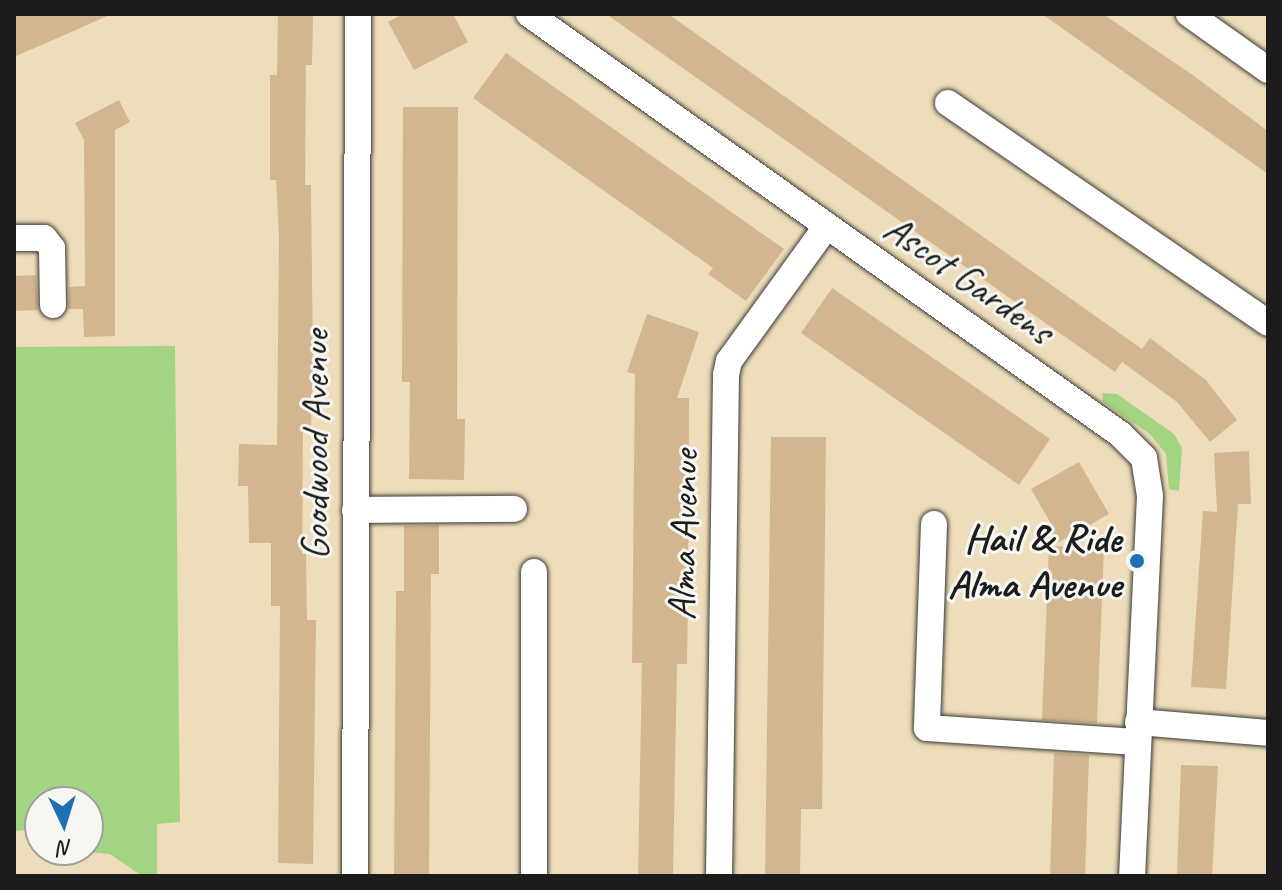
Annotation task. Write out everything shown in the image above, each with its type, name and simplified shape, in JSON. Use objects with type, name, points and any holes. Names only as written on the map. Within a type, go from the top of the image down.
[{"type":"street","name":"Goodwood Avenue","points":[[355,876],[358,14]]},
{"type":"street","name":"Ascot Gardens","points":[[529,14],[1120,434],[1144,458],[1150,473],[1132,876]]},
{"type":"street","points":[[1189,14],[1268,70]]},
{"type":"street","points":[[948,103],[1268,323]]},
{"type":"street","name":"Alma Avenue","points":[[719,876],[726,375],[729,361],[826,227]]},
{"type":"street","points":[[14,238],[44,238],[52,248],[53,305]]},
{"type":"street","points":[[355,510],[514,509]]},
{"type":"street","points":[[934,524],[927,728],[1268,733]]},
{"type":"street","points":[[534,572],[534,876]]},
{"type":"green space","points":[[175,346],[180,822],[157,824],[157,876],[142,876],[110,854],[104,854],[104,786],[24,786],[24,830],[14,831],[14,347]]},
{"type":"green space","points":[[1102,393],[1117,394],[1174,434],[1182,448],[1179,491],[1169,489],[1166,454],[1150,434],[1103,402]]},
{"type":"building","points":[[14,14],[112,14],[14,57]]},
{"type":"building","points":[[278,14],[313,14],[312,65],[306,65],[305,185],[311,185],[313,366],[311,430],[303,430],[302,554],[306,554],[307,620],[316,620],[313,864],[278,863],[280,606],[271,606],[271,543],[249,543],[248,486],[238,486],[239,444],[277,445],[279,237],[276,180],[270,180],[270,75],[277,75]]},
{"type":"building","points":[[403,14],[453,14],[468,42],[414,70],[388,22]]},
{"type":"building","points":[[606,14],[668,14],[1142,349],[1150,338],[1206,380],[1237,420],[1210,442],[1177,402],[1122,362],[1115,372]]},
{"type":"building","points":[[1042,14],[1103,14],[1194,76],[1268,131],[1268,174]]},
{"type":"building","points":[[506,53],[784,249],[746,301],[708,274],[713,268],[473,98]]},
{"type":"building","points":[[119,100],[130,122],[115,130],[115,336],[84,337],[83,309],[68,309],[69,287],[85,286],[84,140],[75,123]]},
{"type":"building","points":[[403,107],[458,107],[457,419],[465,419],[464,480],[409,479],[410,382],[402,382]]},
{"type":"building","points":[[36,275],[38,310],[14,311],[14,276]]},
{"type":"building","points":[[832,288],[1050,439],[1019,485],[801,333]]},
{"type":"building","points":[[647,314],[699,332],[677,398],[689,398],[688,603],[687,664],[677,664],[673,876],[638,876],[642,663],[632,663],[635,374],[627,372]]},
{"type":"building","points":[[771,437],[826,437],[822,809],[801,809],[800,876],[765,876]]},
{"type":"building","points":[[1249,451],[1251,504],[1238,504],[1226,689],[1191,687],[1203,511],[1217,512],[1214,453]]},
{"type":"building","points":[[1079,462],[1109,514],[1052,546],[1104,549],[1097,723],[1042,720],[1050,522],[1031,489]]},
{"type":"building","points":[[439,525],[439,574],[431,574],[429,876],[394,876],[396,591],[404,591],[404,526]]},
{"type":"building","points":[[1054,753],[1089,755],[1085,876],[1050,876]]},
{"type":"building","points":[[1181,765],[1218,766],[1212,876],[1177,876]]},
{"type":"place","name":"Hail & Ride Alma Avenue","points":[[1137,561]]}]
